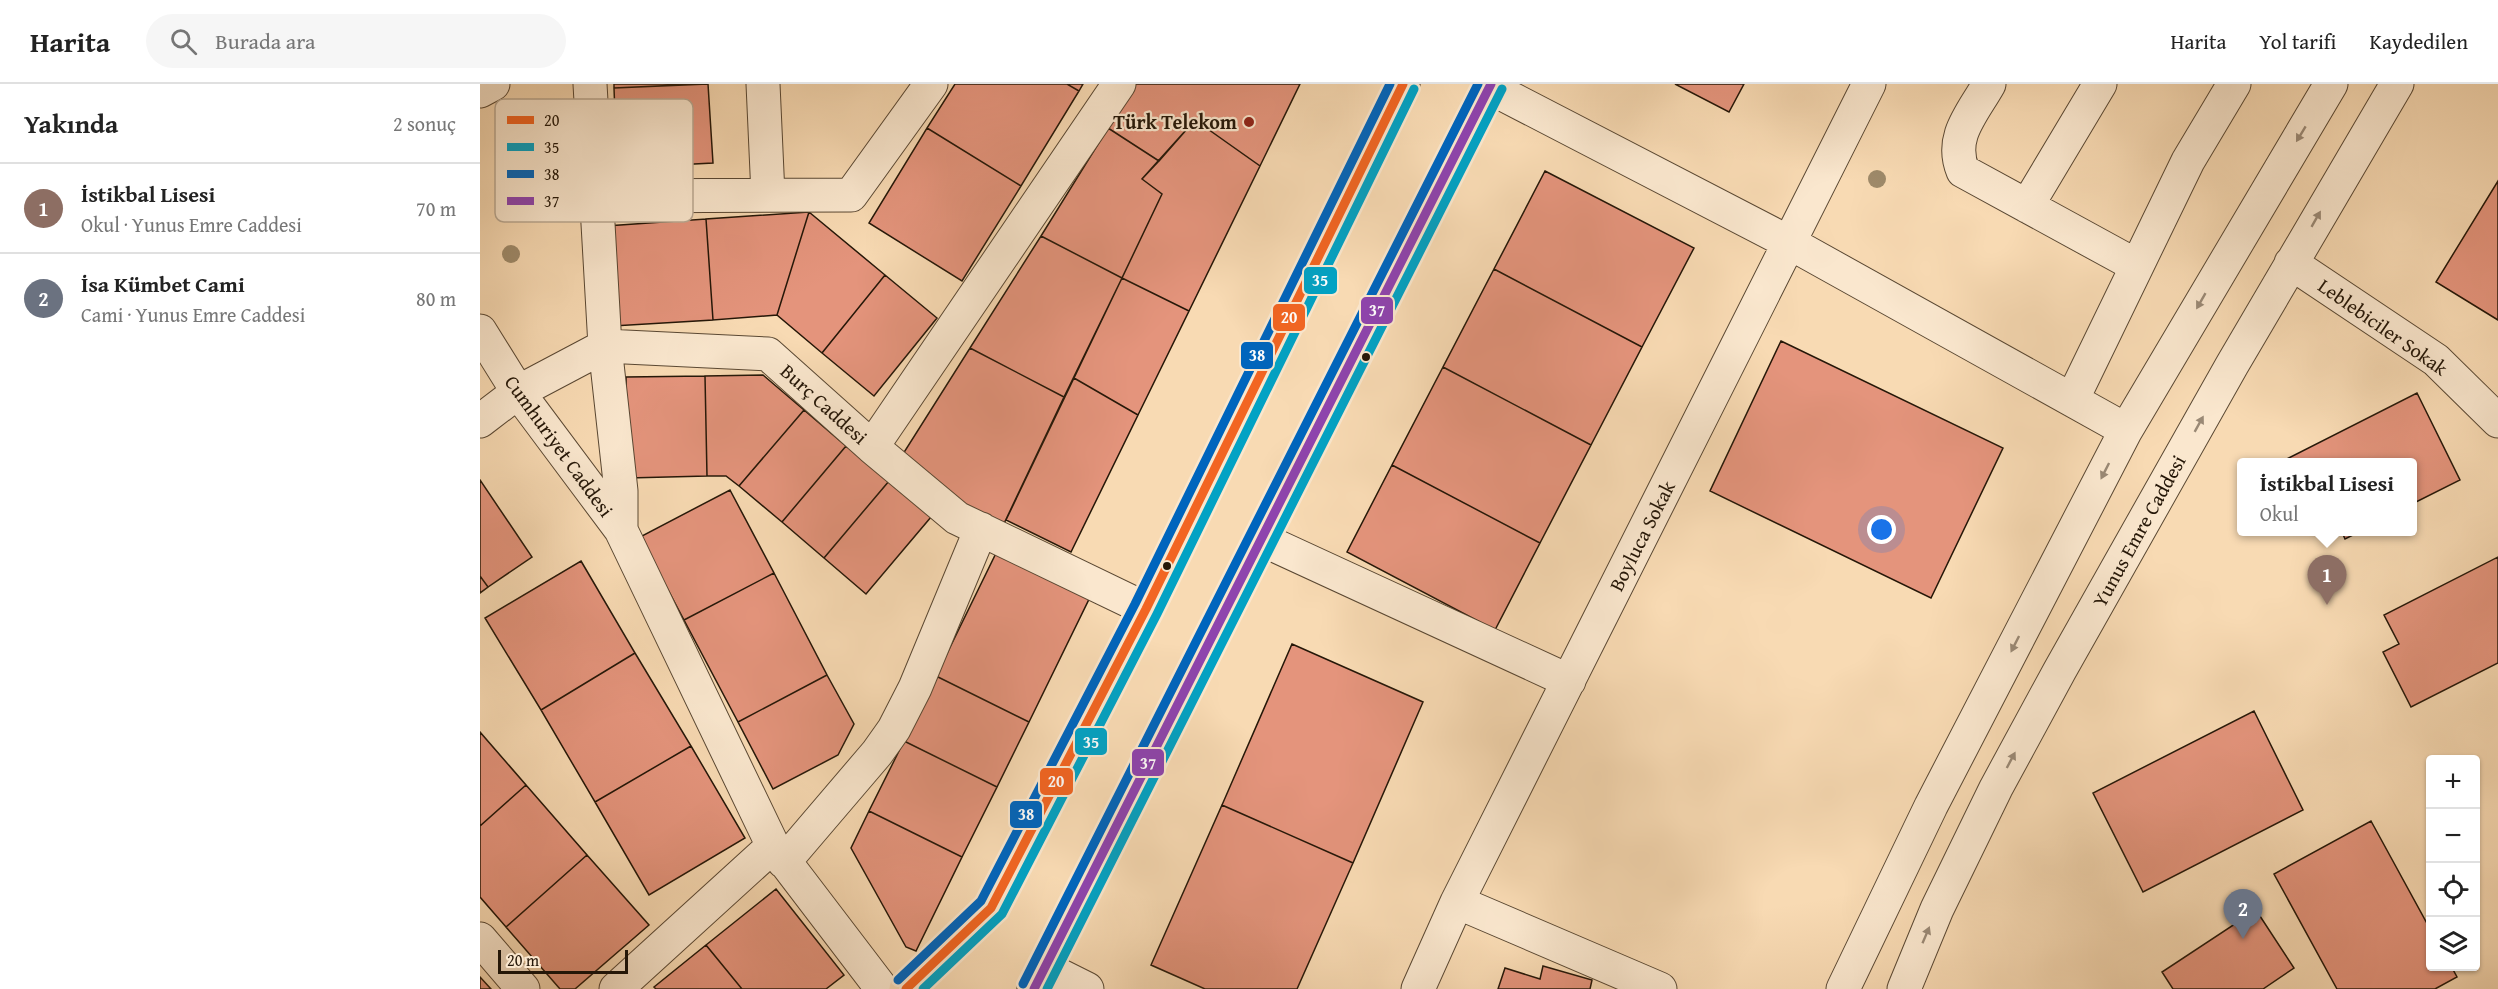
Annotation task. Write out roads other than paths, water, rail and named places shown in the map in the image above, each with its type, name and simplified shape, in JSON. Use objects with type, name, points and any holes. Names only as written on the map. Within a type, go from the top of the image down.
[{"type":"main road","points":[[906,989],[992,908],[1146,609],[1403,84]]},
{"type":"main road","points":[[1039,979],[1490,85]]},
{"type":"street","points":[[480,91],[493,84]]},
{"type":"street","points":[[590,84],[591,99]]},
{"type":"street","points":[[763,84],[768,195]]},
{"type":"street","points":[[693,195],[851,195],[931,84]]},
{"type":"street","points":[[872,447],[1119,84]]},
{"type":"street","name":"Boyluca Sokak","points":[[1418,989],[1457,902],[1869,84]]},
{"type":"street","points":[[1989,84],[1958,139],[1957,157],[1963,171],[2137,266]]},
{"type":"street","points":[[2027,206],[2100,84]]},
{"type":"street","points":[[2072,400],[2188,161],[2234,84]]},
{"type":"street","points":[[1843,989],[1926,816],[2126,430],[2331,84]]},
{"type":"street","name":"Yunus Emre Caddesi","points":[[1904,989],[1937,909],[1996,788],[2060,670],[2291,263],[2397,84]]},
{"type":"street","points":[[1490,85],[1790,243],[2126,430]]},
{"type":"street","points":[[598,222],[605,346],[621,491],[621,530],[778,854],[882,989]]},
{"type":"street","name":"Leblebiciler Sokak","points":[[2291,263],[2436,360],[2498,421]]},
{"type":"street","name":"Cumhuriyet Caddesi","points":[[480,331],[518,392],[621,530]]},
{"type":"street","points":[[480,421],[518,392],[605,346]]},
{"type":"street","name":"Burç Caddesi","points":[[605,346],[768,354],[872,447],[957,518],[1146,609]]},
{"type":"street","points":[[616,989],[778,854],[877,753],[894,729],[915,688],[981,530]]},
{"type":"street","points":[[1261,539],[1569,681]]},
{"type":"street","points":[[1457,902],[1660,989]]},
{"type":"street","points":[[480,939],[523,989]]},
{"type":"street","points":[[1039,979],[1087,989]]},
{"type":"place","name":"Türk Telekom","points":[[1249,122]]},
{"type":"place","name":"İstikbal Lisesi","points":[[2327,605]]},
{"type":"place","name":"İsa Kümbet Cami","points":[[2243,939]]}]
